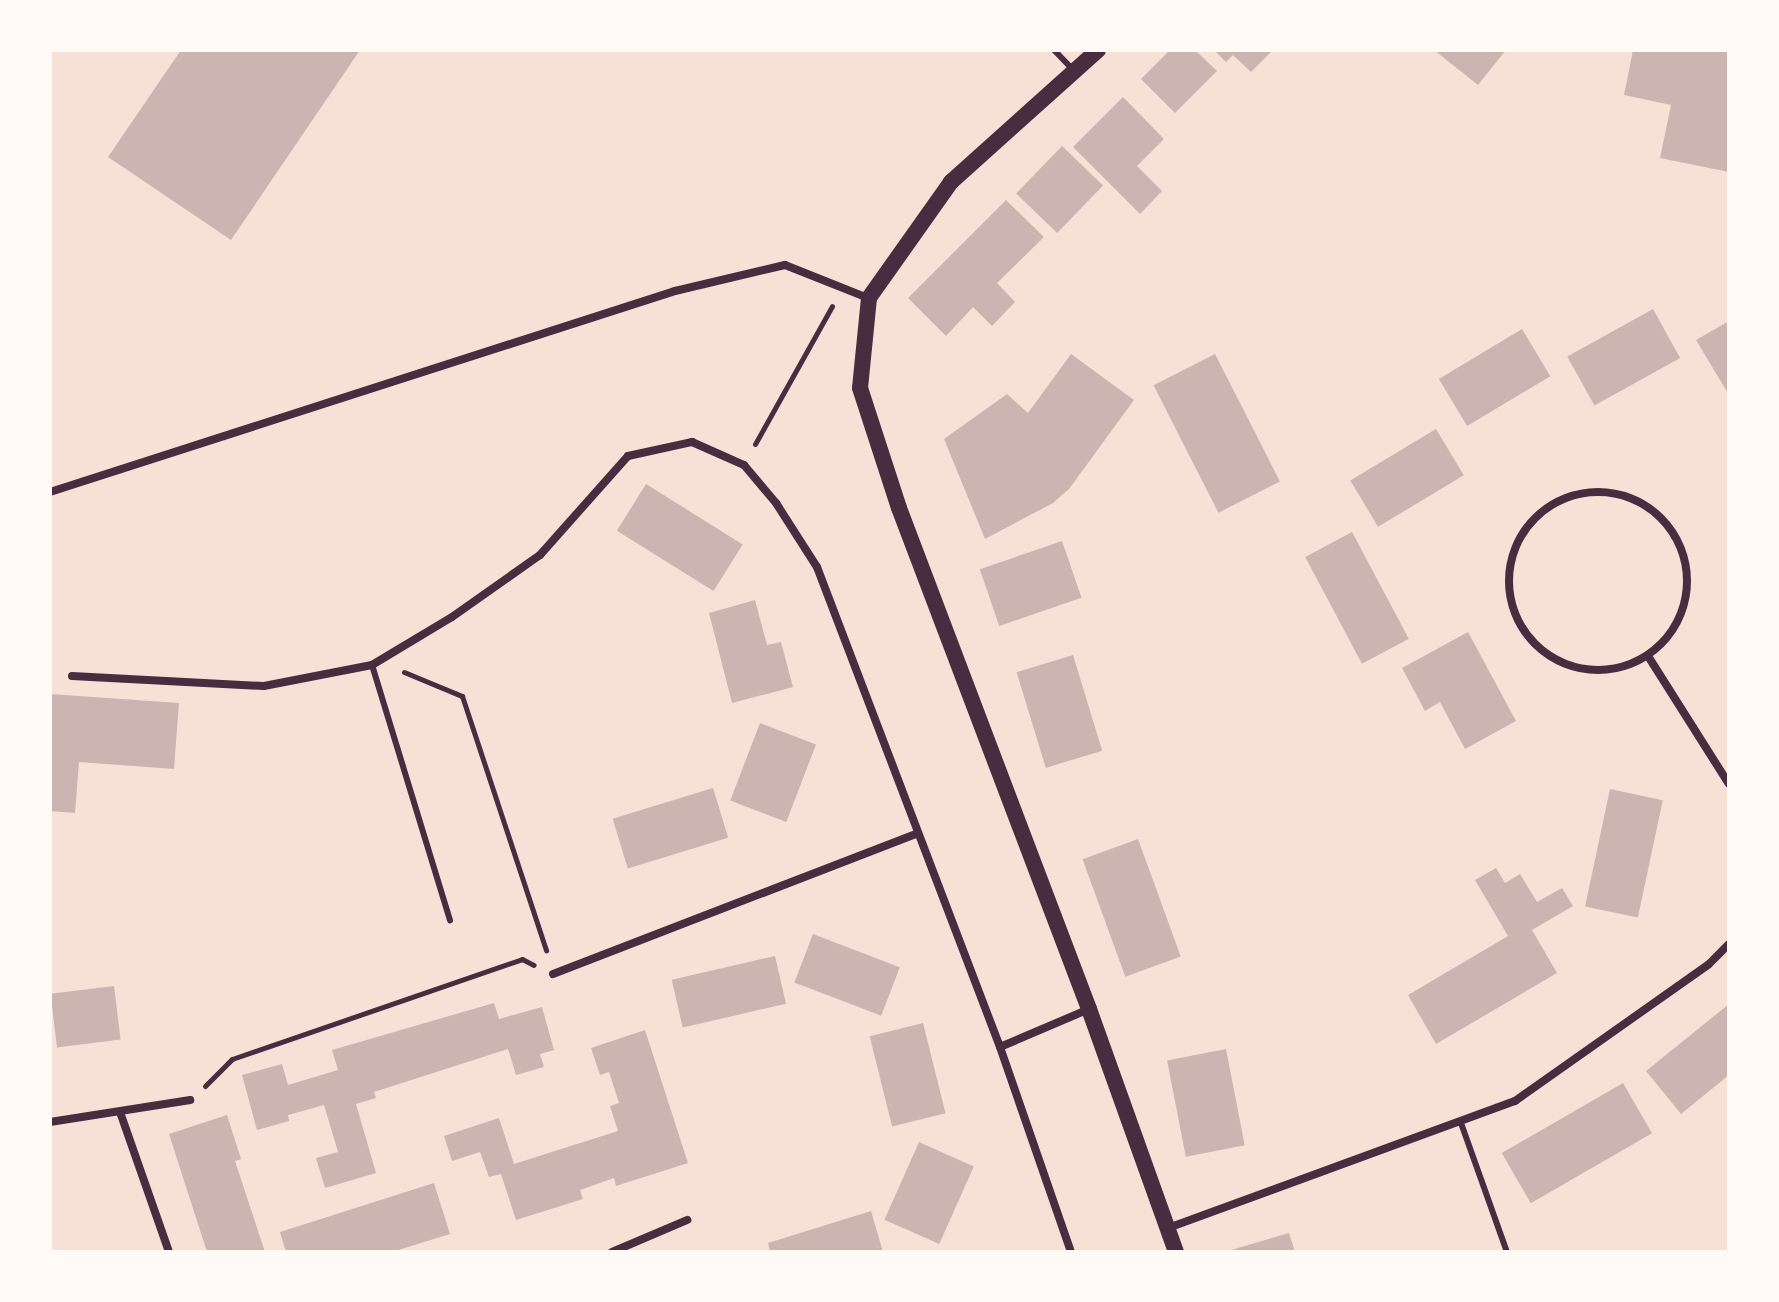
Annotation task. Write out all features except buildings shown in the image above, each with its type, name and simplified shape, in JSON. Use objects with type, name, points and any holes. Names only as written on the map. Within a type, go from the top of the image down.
[{"type":"main road","points":[[1098,50],[951,182],[869,298],[860,388],[899,508],[1089,1009],[1176,1252]]},
{"type":"street","points":[[50,492],[675,291],[785,265],[869,298]]},
{"type":"street","points":[[72,676],[264,686],[375,663],[452,617],[540,555],[628,456],[692,442],[744,465],[776,503],[817,567],[1000,1047],[1071,1252]]},
{"type":"street","points":[[1608,491],[1638,500],[1655,512],[1676,536],[1686,560],[1688,592],[1678,622],[1648,656],[1619,669],[1588,671],[1569,667],[1542,652],[1515,617],[1507,587],[1511,556],[1519,536],[1539,512],[1576,494],[1608,491]]},
{"type":"street","points":[[1648,656],[1729,784]]},
{"type":"street","points":[[553,974],[918,833]]},
{"type":"street","points":[[1167,1228],[1515,1101],[1709,964],[1729,944]]},
{"type":"street","points":[[1000,1047],[1089,1009]]},
{"type":"street","points":[[50,1122],[190,1100]]},
{"type":"street","points":[[120,1112],[169,1252]]},
{"type":"street","points":[[612,1252],[626,1250],[687,1220]]},
{"type":"lane","points":[[1054,50],[1076,72]]},
{"type":"lane","points":[[375,663],[450,920]]},
{"type":"lane","points":[[1461,1123],[1507,1252]]},
{"type":"path","points":[[744,465],[842,288]]},
{"type":"path","points":[[375,663],[462,696],[553,974]]},
{"type":"path","points":[[190,1100],[232,1059],[522,959],[553,974]]}]
